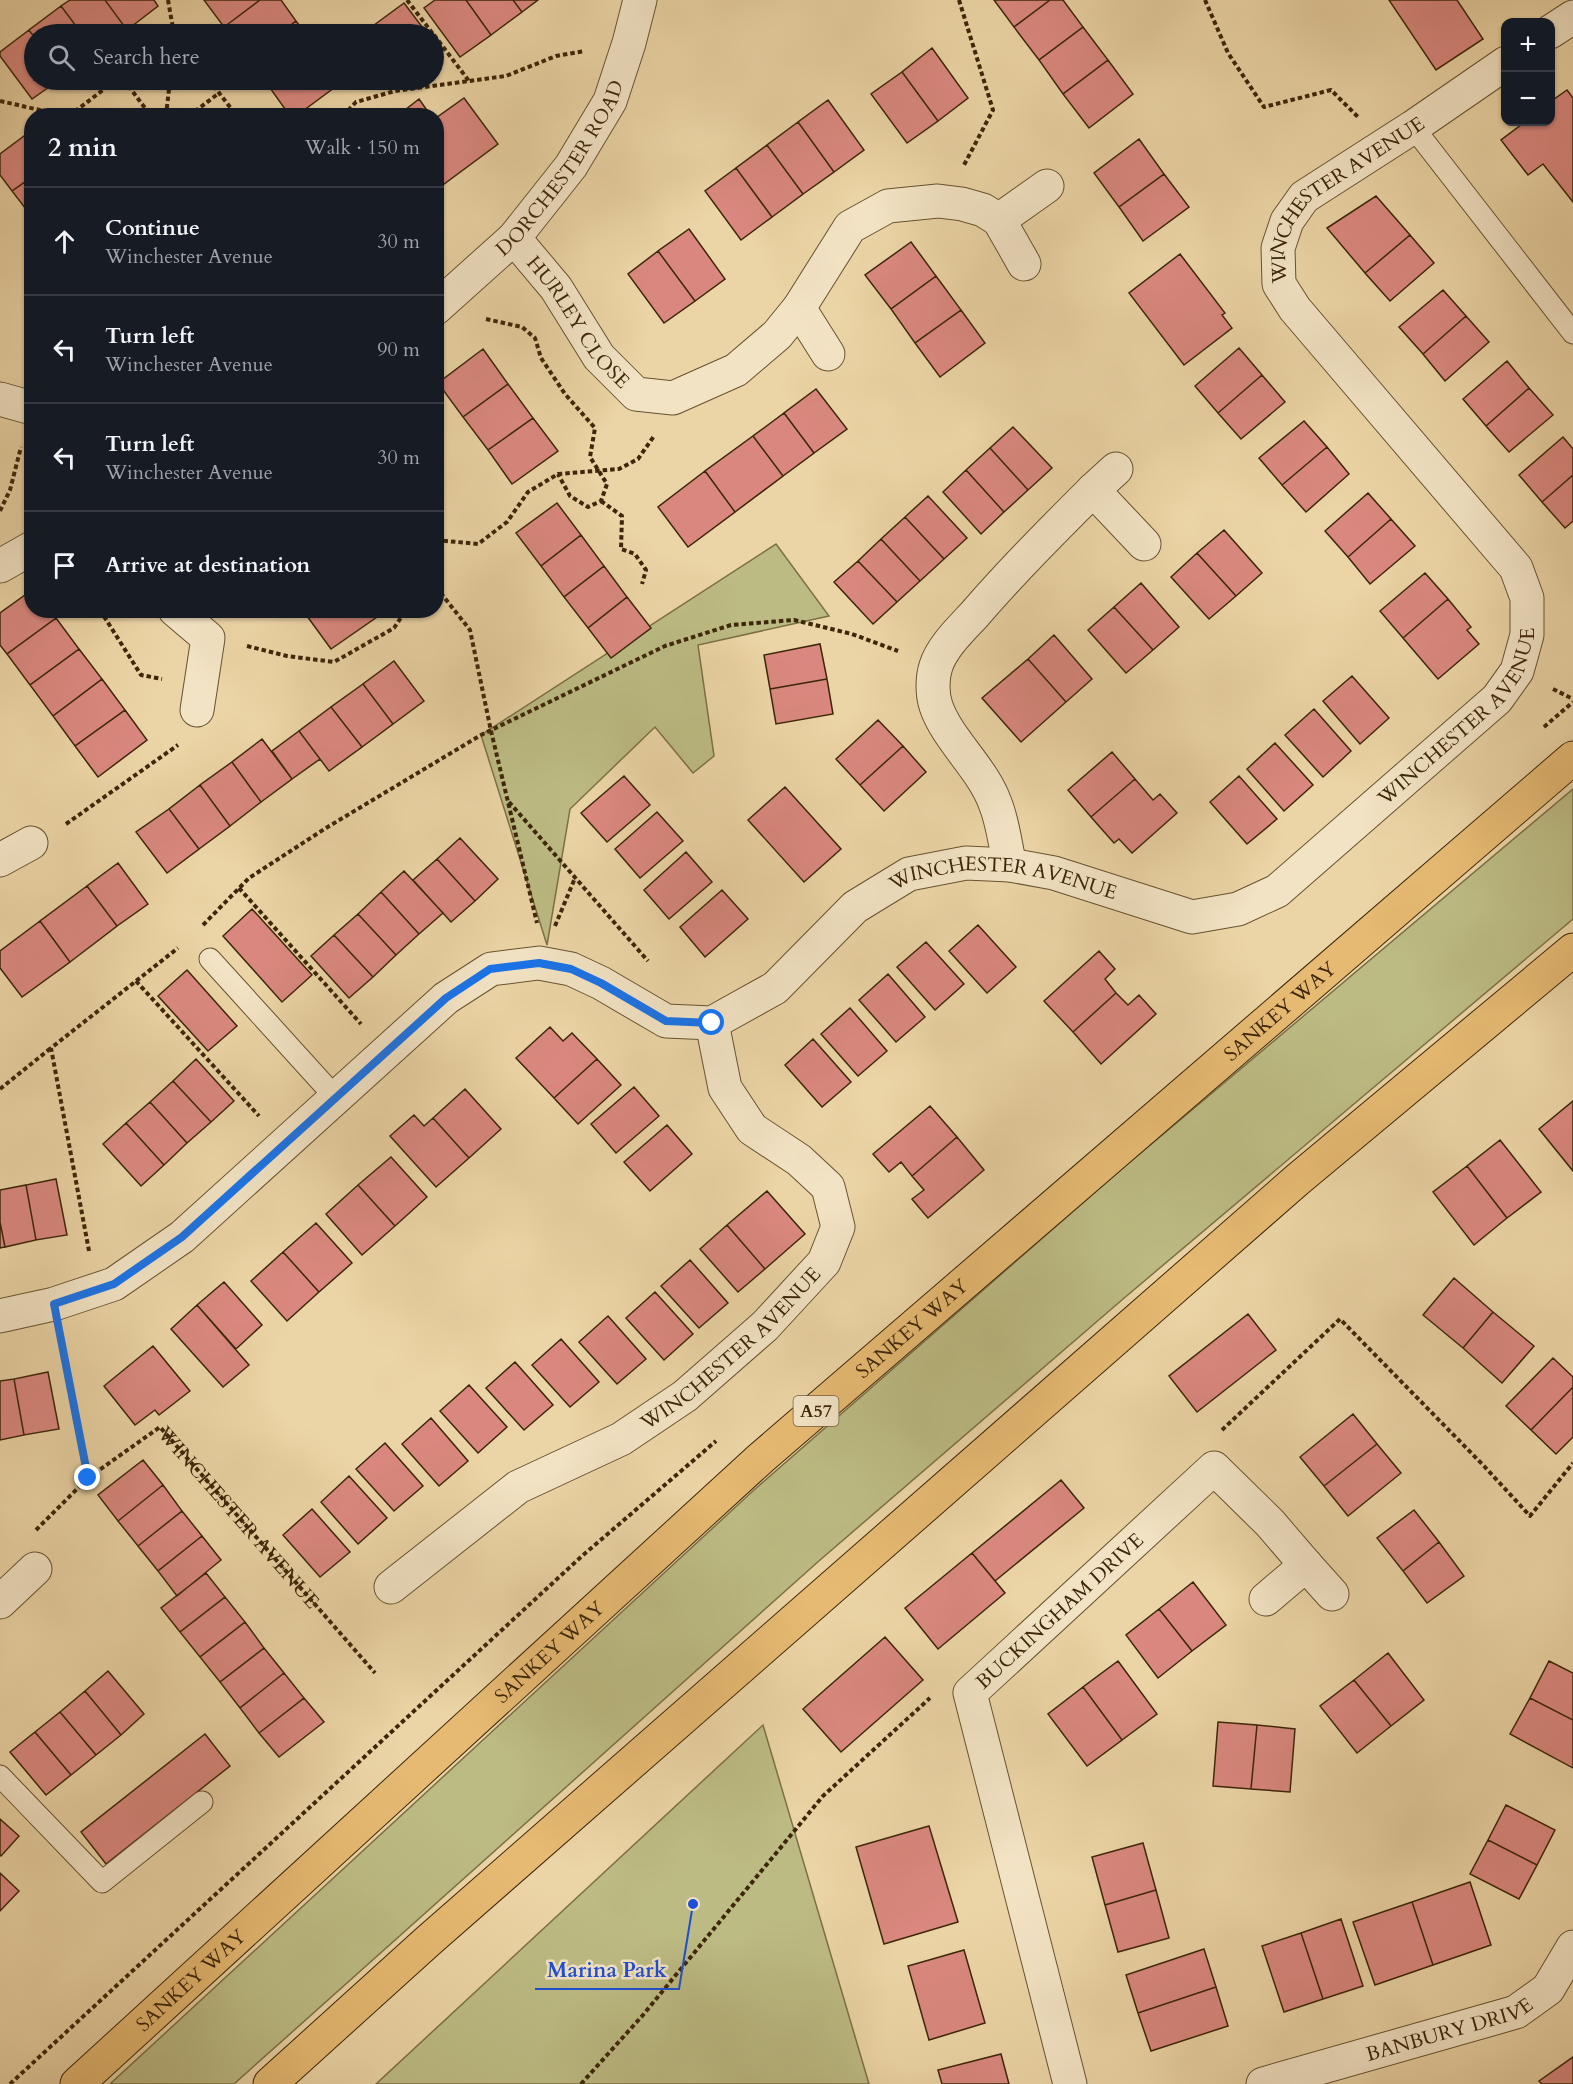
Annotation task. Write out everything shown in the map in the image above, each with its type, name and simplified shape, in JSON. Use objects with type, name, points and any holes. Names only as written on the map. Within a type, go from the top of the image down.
[{"type":"highway","name":"SANKEY WAY","points":[[77,2084],[761,1458],[1573,758]]},
{"type":"highway","points":[[270,2084],[428,1941],[1217,1250],[1573,950]]},
{"type":"street","name":"DORCHESTER ROAD","points":[[444,302],[514,238],[571,166],[610,101],[640,0]]},
{"type":"street","points":[[1555,29],[1573,17]]},
{"type":"street","name":"WINCHESTER AVENUE","points":[[391,1587],[518,1487],[621,1439],[685,1396],[765,1326],[824,1262],[837,1227],[828,1186],[799,1160],[752,1129],[725,1088],[712,1023],[775,988],[855,907],[909,874],[966,863],[1010,865],[1054,873],[1192,917],[1238,909],[1277,891],[1497,699],[1517,671],[1527,635],[1527,598],[1516,568],[1295,309],[1279,284],[1278,248],[1287,221],[1304,197],[1386,145],[1501,66]]},
{"type":"street","points":[[999,220],[1047,186]]},
{"type":"street","points":[[673,398],[736,370],[777,335],[799,308],[850,227],[888,206],[938,201],[983,210],[999,220],[1024,264]]},
{"type":"street","name":"HURLEY CLOSE","points":[[514,238],[556,288],[599,357],[636,394],[673,398]]},
{"type":"street","points":[[799,308],[828,354]]},
{"type":"street","points":[[0,399],[24,406]]},
{"type":"street","points":[[1010,865],[995,802],[936,706],[932,685],[936,665],[956,636],[1019,563],[1105,479],[1144,544]]},
{"type":"street","points":[[0,566],[24,552]]},
{"type":"street","points":[[184,618],[208,638],[199,696]]},
{"type":"street","points":[[0,860],[32,843]]},
{"type":"street","points":[[0,1316],[54,1304],[114,1284],[182,1237],[446,998],[490,969],[539,963],[571,969],[601,983],[666,1021],[712,1023]]},
{"type":"street","points":[[1214,1468],[1270,1523],[1332,1594]]},
{"type":"street","name":"BUCKINGHAM DRIVE","points":[[1070,2084],[970,1693],[1214,1468]]},
{"type":"street","points":[[1266,1599],[1306,1565]]},
{"type":"street","points":[[0,1602],[35,1569]]},
{"type":"street","name":"BANBURY DRIVE","points":[[1263,2084],[1516,2012],[1548,1989],[1573,1947]]},
{"type":"lane","points":[[1413,127],[1573,333]]},
{"type":"lane","points":[[210,959],[336,1098]]},
{"type":"lane","points":[[0,1776],[102,1882],[202,1802]]},
{"type":"path","points":[[168,0],[172,24]]},
{"type":"path","points":[[407,0],[425,24]]},
{"type":"path","points":[[959,0],[993,110],[962,170],[962,204]]},
{"type":"path","points":[[1205,0],[1228,53],[1264,107],[1331,90],[1386,145]]},
{"type":"path","points":[[444,84],[506,76],[556,56],[629,43]]},
{"type":"path","points":[[444,49],[469,81]]},
{"type":"path","points":[[79,108],[103,90]]},
{"type":"path","points":[[132,90],[145,108]]},
{"type":"path","points":[[167,108],[169,90]]},
{"type":"path","points":[[216,90],[231,108]]},
{"type":"path","points":[[351,108],[356,102],[402,90]]},
{"type":"path","points":[[199,108],[219,93]]},
{"type":"path","points":[[0,101],[32,108]]},
{"type":"path","points":[[444,305],[487,319],[522,327],[535,338],[541,358],[565,394],[595,428],[590,457],[607,484],[601,501],[588,507],[570,496],[558,474]]},
{"type":"path","points":[[444,541],[478,544],[507,522],[528,492],[558,474],[619,469],[638,459],[655,434],[673,398]]},
{"type":"path","points":[[0,511],[10,490],[21,447]]},
{"type":"path","points":[[601,501],[622,516],[621,549],[635,554],[646,570],[642,584]]},
{"type":"path","points":[[444,597],[470,630],[491,731],[537,918],[539,963]]},
{"type":"path","points":[[32,843],[58,829],[177,746],[199,696],[159,679],[141,675],[105,618]]},
{"type":"path","points":[[208,638],[288,656],[334,662],[394,628],[401,618]]},
{"type":"path","points":[[199,930],[249,878],[326,828],[491,731],[665,646],[731,625],[794,620],[852,634],[936,665]]},
{"type":"path","points":[[508,802],[652,966]]},
{"type":"path","points":[[539,963],[574,878]]},
{"type":"path","points":[[239,888],[386,1052]]},
{"type":"path","points":[[0,1089],[182,945]]},
{"type":"path","points":[[136,981],[284,1144]]},
{"type":"path","points":[[51,1047],[96,1290]]},
{"type":"path","points":[[54,1304],[88,1478]]},
{"type":"path","points":[[1214,1468],[1220,1432],[1340,1319],[1530,1516],[1573,1463]]},
{"type":"path","name":"WINCHESTER AVENUE","points":[[35,1569],[35,1530],[88,1478],[160,1427],[375,1672]]},
{"type":"path","points":[[581,2084],[643,2015],[823,1797],[937,1692],[970,1693]]},
{"type":"shaded area","points":[[776,544],[829,616],[698,645],[714,756],[693,773],[655,727],[570,809],[547,945],[481,735]]},
{"type":"shaded area","points":[[1573,789],[1573,919],[1123,1299],[820,1560],[234,2084],[110,2084],[754,1490],[1123,1168]]},
{"type":"shaded area","points":[[763,1725],[869,2084],[376,2084]]},
{"type":"building","points":[[70,0],[105,0],[123,24],[74,24],[61,6]]},
{"type":"building","points":[[105,0],[154,0],[158,6],[135,24],[123,24]]},
{"type":"building","points":[[204,0],[260,0],[228,24],[222,24]]},
{"type":"building","points":[[260,0],[281,0],[296,21],[292,24],[228,24]]},
{"type":"building","points":[[435,0],[466,0],[491,35],[460,57],[444,35],[444,24],[436,24],[424,8]]},
{"type":"building","points":[[466,0],[513,0],[522,12],[491,35]]},
{"type":"building","points":[[513,0],[538,0],[522,12]]},
{"type":"building","points":[[994,0],[1050,0],[1014,27]]},
{"type":"building","points":[[1050,0],[1063,0],[1083,27],[1039,60],[1014,27]]},
{"type":"building","points":[[1389,0],[1457,0],[1483,39],[1436,70]]},
{"type":"building","points":[[404,3],[420,24],[376,24]]},
{"type":"building","points":[[61,6],[74,24],[37,24]]},
{"type":"building","points":[[1083,27],[1108,60],[1063,94],[1039,60]]},
{"type":"building","points":[[24,34],[24,88],[0,56],[0,52]]},
{"type":"building","points":[[932,48],[968,98],[938,121],[902,72]]},
{"type":"building","points":[[1108,60],[1133,94],[1089,128],[1063,94]]},
{"type":"building","points":[[902,72],[938,121],[907,143],[871,94]]},
{"type":"building","points":[[25,90],[45,90],[32,99]]},
{"type":"building","points":[[271,90],[331,90],[307,108],[284,108]]},
{"type":"building","points":[[1567,90],[1573,98],[1573,202],[1543,164],[1528,175],[1501,140],[1520,126],[1555,126],[1555,98]]},
{"type":"building","points":[[464,98],[498,144],[444,184],[444,112]]},
{"type":"building","points":[[419,99],[425,108],[408,108]]},
{"type":"building","points":[[828,100],[864,150],[834,172],[798,122]]},
{"type":"building","points":[[798,122],[834,172],[803,194],[767,145]]},
{"type":"building","points":[[24,136],[24,183],[12,191],[0,175],[0,154]]},
{"type":"building","points":[[1139,139],[1164,174],[1119,207],[1094,173]]},
{"type":"building","points":[[767,145],[803,194],[772,217],[736,168]]},
{"type":"building","points":[[736,168],[772,217],[741,240],[705,191]]},
{"type":"building","points":[[1164,174],[1189,207],[1143,241],[1119,207]]},
{"type":"building","points":[[24,183],[24,207],[12,191]]},
{"type":"building","points":[[1376,196],[1410,235],[1365,273],[1327,228]]},
{"type":"building","points":[[689,229],[725,279],[695,301],[658,251]]},
{"type":"building","points":[[1410,235],[1434,263],[1390,301],[1365,273]]},
{"type":"building","points":[[911,242],[936,276],[891,309],[865,275]]},
{"type":"building","points":[[658,251],[695,301],[664,323],[628,274]]},
{"type":"building","points":[[1180,254],[1225,313],[1222,315],[1232,328],[1184,365],[1129,293]]},
{"type":"building","points":[[936,276],[961,310],[915,343],[891,309]]},
{"type":"building","points":[[1443,290],[1466,316],[1423,354],[1399,327]]},
{"type":"building","points":[[961,310],[985,343],[940,377],[915,343]]},
{"type":"building","points":[[1466,316],[1489,342],[1445,381],[1423,354]]},
{"type":"building","points":[[1239,348],[1262,375],[1218,413],[1195,386]]},
{"type":"building","points":[[483,349],[508,384],[463,417],[444,391],[444,378]]},
{"type":"building","points":[[1507,361],[1529,388],[1486,426],[1463,399]]},
{"type":"building","points":[[1262,375],[1285,402],[1241,439],[1218,413]]},
{"type":"building","points":[[508,384],[533,418],[488,450],[463,417]]},
{"type":"building","points":[[1529,388],[1553,415],[1509,452],[1486,426]]},
{"type":"building","points":[[816,389],[847,429],[814,453],[784,413]]},
{"type":"building","points":[[784,413],[814,453],[783,476],[753,436]]},
{"type":"building","points":[[533,418],[558,451],[512,484],[488,450]]},
{"type":"building","points":[[1304,421],[1327,447],[1282,485],[1259,458]]},
{"type":"building","points":[[1013,427],[1052,468],[1028,490],[990,448]]},
{"type":"building","points":[[753,436],[783,476],[735,512],[705,471]]},
{"type":"building","points":[[1563,437],[1573,449],[1573,475],[1542,502],[1519,475]]},
{"type":"building","points":[[1327,447],[1349,474],[1306,512],[1282,485]]},
{"type":"building","points":[[990,448],[1028,490],[1004,512],[966,470]]},
{"type":"building","points":[[966,470],[1004,512],[981,534],[943,492]]},
{"type":"building","points":[[705,471],[735,512],[688,547],[658,507]]},
{"type":"building","points":[[1573,475],[1573,521],[1565,528],[1542,502]]},
{"type":"building","points":[[1368,493],[1391,519],[1348,557],[1325,531]]},
{"type":"building","points":[[928,496],[967,538],[944,559],[905,517]]},
{"type":"building","points":[[557,503],[581,535],[541,566],[516,533]]},
{"type":"building","points":[[905,517],[944,559],[920,581],[881,539]]},
{"type":"building","points":[[1391,519],[1415,546],[1370,584],[1348,557]]},
{"type":"building","points":[[1224,530],[1262,573],[1236,596],[1197,553]]},
{"type":"building","points":[[581,535],[604,566],[564,597],[541,566]]},
{"type":"building","points":[[881,539],[920,581],[897,602],[858,561]]},
{"type":"building","points":[[1197,553],[1236,596],[1209,619],[1171,577]]},
{"type":"building","points":[[858,561],[897,602],[873,624],[834,582]]},
{"type":"building","points":[[604,566],[627,597],[588,628],[564,597]]},
{"type":"building","points":[[1425,573],[1448,599],[1403,638],[1380,611]]},
{"type":"building","points":[[1141,583],[1179,627],[1153,650],[1114,607]]},
{"type":"building","points":[[24,596],[24,618],[56,618],[7,654],[0,645],[0,613]]},
{"type":"building","points":[[627,597],[651,628],[611,658],[588,628]]},
{"type":"building","points":[[1448,599],[1471,627],[1467,630],[1479,644],[1438,679],[1403,638]]},
{"type":"building","points":[[1114,607],[1153,650],[1126,673],[1088,630]]},
{"type":"building","points":[[56,618],[79,649],[30,685],[7,654]]},
{"type":"building","points":[[308,618],[376,618],[331,649]]},
{"type":"building","points":[[1054,635],[1092,679],[1066,702],[1028,659]]},
{"type":"building","points":[[820,644],[827,679],[770,689],[764,655]]},
{"type":"building","points":[[79,649],[102,679],[53,716],[30,685]]},
{"type":"building","points":[[1028,659],[1066,702],[1021,742],[982,698]]},
{"type":"building","points":[[394,661],[424,701],[393,724],[363,684]]},
{"type":"building","points":[[1352,676],[1389,718],[1360,744],[1323,701]]},
{"type":"building","points":[[102,679],[125,710],[75,746],[53,716]]},
{"type":"building","points":[[827,679],[833,714],[776,724],[770,689]]},
{"type":"building","points":[[363,684],[393,724],[362,747],[331,707]]},
{"type":"building","points":[[331,707],[362,747],[329,771],[299,731]]},
{"type":"building","points":[[1314,709],[1351,751],[1323,777],[1285,735]]},
{"type":"building","points":[[125,710],[147,740],[98,777],[75,746]]},
{"type":"building","points":[[878,720],[903,746],[860,785],[836,759]]},
{"type":"building","points":[[299,731],[320,759],[292,779],[272,751]]},
{"type":"building","points":[[262,739],[292,779],[261,802],[232,762]]},
{"type":"building","points":[[1275,743],[1313,785],[1284,811],[1247,769]]},
{"type":"building","points":[[903,746],[926,772],[884,811],[860,785]]},
{"type":"building","points":[[1112,752],[1135,779],[1091,817],[1068,790]]},
{"type":"building","points":[[232,762],[261,802],[230,826],[200,785]]},
{"type":"building","points":[[624,776],[650,805],[607,842],[581,813]]},
{"type":"building","points":[[1239,776],[1277,819],[1247,844],[1210,802]]},
{"type":"building","points":[[1135,779],[1153,800],[1160,794],[1177,813],[1132,853],[1119,839],[1114,843],[1091,817]]},
{"type":"building","points":[[200,785],[230,826],[199,849],[169,809]]},
{"type":"building","points":[[785,787],[841,849],[804,882],[748,820]]},
{"type":"building","points":[[169,809],[199,849],[167,873],[136,832]]},
{"type":"building","points":[[657,812],[683,841],[640,878],[615,849]]},
{"type":"building","points":[[460,838],[498,879],[475,901],[437,859]]},
{"type":"building","points":[[686,852],[712,882],[669,919],[644,890]]},
{"type":"building","points":[[437,859],[475,901],[451,922],[413,880]]},
{"type":"building","points":[[118,863],[148,904],[117,926],[87,886]]},
{"type":"building","points":[[404,871],[443,913],[419,934],[381,892]]},
{"type":"building","points":[[87,886],[117,926],[70,962],[40,921]]},
{"type":"building","points":[[722,890],[748,919],[705,957],[680,927]]},
{"type":"building","points":[[381,892],[419,934],[396,955],[358,914]]},
{"type":"building","points":[[252,909],[312,975],[282,1002],[223,936]]},
{"type":"building","points":[[358,914],[396,955],[373,977],[334,935]]},
{"type":"building","points":[[40,921],[70,962],[22,997],[0,968],[0,951]]},
{"type":"building","points":[[978,925],[1016,967],[987,993],[949,951]]},
{"type":"building","points":[[334,935],[373,977],[349,998],[311,956]]},
{"type":"building","points":[[926,942],[964,984],[935,1010],[897,967]]},
{"type":"building","points":[[1099,951],[1115,969],[1105,979],[1116,993],[1073,1032],[1044,1001]]},
{"type":"building","points":[[187,970],[237,1026],[208,1051],[158,996]]},
{"type":"building","points":[[888,974],[925,1017],[896,1042],[859,1000]]},
{"type":"building","points":[[1116,993],[1128,1005],[1139,995],[1156,1014],[1101,1064],[1073,1032]]},
{"type":"building","points":[[850,1008],[887,1051],[858,1076],[821,1034]]},
{"type":"building","points":[[550,1027],[563,1041],[572,1033],[597,1059],[554,1098],[516,1058]]},
{"type":"building","points":[[813,1039],[851,1082],[822,1107],[785,1065]]},
{"type":"building","points":[[196,1059],[234,1101],[211,1122],[173,1081]]},
{"type":"building","points":[[597,1059],[621,1085],[578,1124],[554,1098]]},
{"type":"building","points":[[173,1081],[211,1122],[187,1143],[150,1102]]},
{"type":"building","points":[[634,1087],[659,1116],[616,1153],[591,1124]]},
{"type":"building","points":[[465,1089],[501,1129],[469,1158],[433,1118]]},
{"type":"building","points":[[1573,1101],[1573,1171],[1539,1129]]},
{"type":"building","points":[[150,1102],[187,1143],[164,1165],[126,1123]]},
{"type":"building","points":[[930,1106],[957,1137],[912,1176],[901,1162],[889,1172],[873,1154]]},
{"type":"building","points":[[414,1115],[424,1126],[433,1118],[469,1158],[436,1187],[390,1136]]},
{"type":"building","points":[[126,1123],[164,1165],[141,1186],[103,1144]]},
{"type":"building","points":[[667,1125],[692,1154],[650,1191],[624,1162]]},
{"type":"building","points":[[957,1137],[984,1170],[928,1218],[912,1199],[924,1190],[912,1176]]},
{"type":"building","points":[[1500,1140],[1541,1192],[1507,1218],[1467,1166]]},
{"type":"building","points":[[391,1157],[427,1197],[395,1226],[358,1185]]},
{"type":"building","points":[[1467,1166],[1507,1218],[1474,1245],[1433,1192]]},
{"type":"building","points":[[56,1179],[67,1235],[36,1240],[26,1185]]},
{"type":"building","points":[[26,1185],[36,1240],[5,1247],[0,1222],[0,1190]]},
{"type":"building","points":[[358,1185],[395,1226],[362,1255],[326,1214]]},
{"type":"building","points":[[767,1191],[805,1234],[765,1269],[727,1225]]},
{"type":"building","points":[[0,1222],[5,1247],[0,1248]]},
{"type":"building","points":[[316,1223],[352,1263],[319,1292],[283,1252]]},
{"type":"building","points":[[727,1225],[765,1269],[738,1292],[700,1249]]},
{"type":"building","points":[[283,1252],[319,1292],[287,1321],[251,1281]]},
{"type":"building","points":[[690,1260],[728,1303],[699,1328],[661,1286]]},
{"type":"building","points":[[1454,1278],[1493,1312],[1463,1348],[1423,1315]]},
{"type":"building","points":[[224,1282],[262,1325],[236,1349],[197,1305]]},
{"type":"building","points":[[655,1292],[693,1334],[664,1360],[626,1318]]},
{"type":"building","points":[[197,1305],[249,1365],[223,1387],[171,1329]]},
{"type":"building","points":[[1493,1312],[1534,1346],[1502,1383],[1463,1348]]},
{"type":"building","points":[[1248,1314],[1276,1350],[1197,1412],[1169,1376]]},
{"type":"building","points":[[608,1316],[646,1359],[617,1384],[579,1342]]},
{"type":"building","points":[[561,1339],[599,1382],[570,1407],[532,1365]]},
{"type":"building","points":[[153,1346],[190,1391],[159,1415],[155,1410],[135,1425],[104,1386]]},
{"type":"building","points":[[1553,1358],[1573,1377],[1573,1387],[1531,1430],[1506,1406]]},
{"type":"building","points":[[515,1362],[553,1405],[524,1430],[486,1388]]},
{"type":"building","points":[[48,1372],[59,1429],[24,1435],[14,1379]]},
{"type":"building","points":[[14,1379],[24,1435],[0,1440],[0,1381]]},
{"type":"building","points":[[469,1385],[507,1427],[478,1453],[440,1411]]},
{"type":"building","points":[[1573,1387],[1573,1437],[1556,1454],[1531,1430]]},
{"type":"building","points":[[1353,1414],[1377,1444],[1324,1486],[1300,1457]]},
{"type":"building","points":[[431,1418],[468,1461],[439,1486],[402,1444]]},
{"type":"building","points":[[385,1443],[423,1486],[394,1511],[356,1469]]},
{"type":"building","points":[[1377,1444],[1401,1473],[1348,1516],[1324,1486]]},
{"type":"building","points":[[143,1460],[163,1485],[118,1521],[98,1495]]},
{"type":"building","points":[[349,1476],[387,1518],[358,1544],[321,1502]]},
{"type":"building","points":[[1061,1480],[1084,1508],[995,1581],[972,1553]]},
{"type":"building","points":[[163,1485],[182,1511],[138,1546],[118,1521]]},
{"type":"building","points":[[312,1509],[350,1552],[320,1577],[283,1535]]},
{"type":"building","points":[[1414,1510],[1439,1542],[1403,1571],[1377,1538]]},
{"type":"building","points":[[182,1511],[202,1536],[158,1571],[138,1546]]},
{"type":"building","points":[[202,1536],[221,1560],[177,1596],[158,1571]]},
{"type":"building","points":[[1439,1542],[1464,1576],[1427,1603],[1403,1571]]},
{"type":"building","points":[[972,1553],[1005,1593],[938,1649],[905,1608]]},
{"type":"building","points":[[206,1573],[225,1597],[180,1632],[161,1608]]},
{"type":"building","points":[[1193,1582],[1226,1625],[1192,1651],[1159,1609]]},
{"type":"building","points":[[225,1597],[245,1622],[200,1657],[180,1632]]},
{"type":"building","points":[[1159,1609],[1192,1651],[1158,1678],[1126,1635]]},
{"type":"building","points":[[245,1622],[264,1648],[220,1682],[200,1657]]},
{"type":"building","points":[[885,1637],[923,1680],[841,1752],[803,1709]]},
{"type":"building","points":[[264,1648],[284,1673],[240,1708],[220,1682]]},
{"type":"building","points":[[1388,1653],[1424,1700],[1391,1726],[1354,1680]]},
{"type":"building","points":[[1118,1661],[1157,1714],[1122,1740],[1083,1687]]},
{"type":"building","points":[[1549,1661],[1573,1673],[1573,1720],[1530,1698]]},
{"type":"building","points":[[108,1671],[144,1714],[121,1735],[85,1691]]},
{"type":"building","points":[[284,1673],[304,1698],[259,1733],[240,1708]]},
{"type":"building","points":[[1354,1680],[1391,1726],[1357,1753],[1320,1706]]},
{"type":"building","points":[[1083,1687],[1122,1740],[1087,1766],[1048,1714]]},
{"type":"building","points":[[85,1691],[121,1735],[96,1755],[60,1712]]},
{"type":"building","points":[[304,1698],[324,1722],[279,1757],[259,1733]]},
{"type":"building","points":[[1530,1698],[1573,1720],[1573,1768],[1510,1734]]},
{"type":"building","points":[[60,1712],[96,1755],[71,1775],[35,1732]]},
{"type":"building","points":[[1218,1722],[1257,1725],[1251,1789],[1213,1786]]},
{"type":"building","points":[[1257,1725],[1295,1729],[1290,1792],[1251,1789]]},
{"type":"building","points":[[35,1732],[71,1775],[46,1795],[10,1752]]},
{"type":"building","points":[[205,1734],[230,1766],[106,1864],[81,1832]]},
{"type":"building","points":[[1506,1805],[1555,1830],[1537,1865],[1488,1840]]},
{"type":"building","points":[[0,1819],[19,1836],[1,1856],[0,1855]]},
{"type":"building","points":[[929,1826],[958,1922],[884,1944],[856,1847]]},
{"type":"building","points":[[1488,1840],[1537,1865],[1519,1899],[1470,1874]]},
{"type":"building","points":[[1143,1843],[1156,1890],[1105,1905],[1092,1857]]},
{"type":"building","points":[[0,1873],[19,1891],[0,1911]]},
{"type":"building","points":[[1470,1882],[1491,1945],[1433,1965],[1412,1902]]},
{"type":"building","points":[[1156,1890],[1169,1938],[1118,1952],[1105,1905]]},
{"type":"building","points":[[1412,1902],[1433,1965],[1375,1985],[1353,1922]]},
{"type":"building","points":[[1341,1919],[1363,1986],[1323,1999],[1301,1933]]},
{"type":"building","points":[[1301,1933],[1323,1999],[1284,2012],[1262,1946]]},
{"type":"building","points":[[1204,1949],[1216,1987],[1138,2013],[1126,1975]]},
{"type":"building","points":[[964,1950],[985,2023],[929,2040],[908,1966]]},
{"type":"building","points":[[1216,1987],[1228,2026],[1151,2051],[1138,2013]]},
{"type":"building","points":[[1001,2054],[1009,2084],[942,2084],[938,2070]]},
{"type":"building","points":[[1573,2057],[1573,2084],[1542,2084],[1539,2081]]},
{"type":"place","name":"Marina Park","points":[[693,1904]]},
{"type":"route","points":[[88,1478],[54,1304],[114,1284],[182,1237],[446,998],[490,969],[539,963],[571,969],[601,983],[666,1021],[712,1023]]}]
